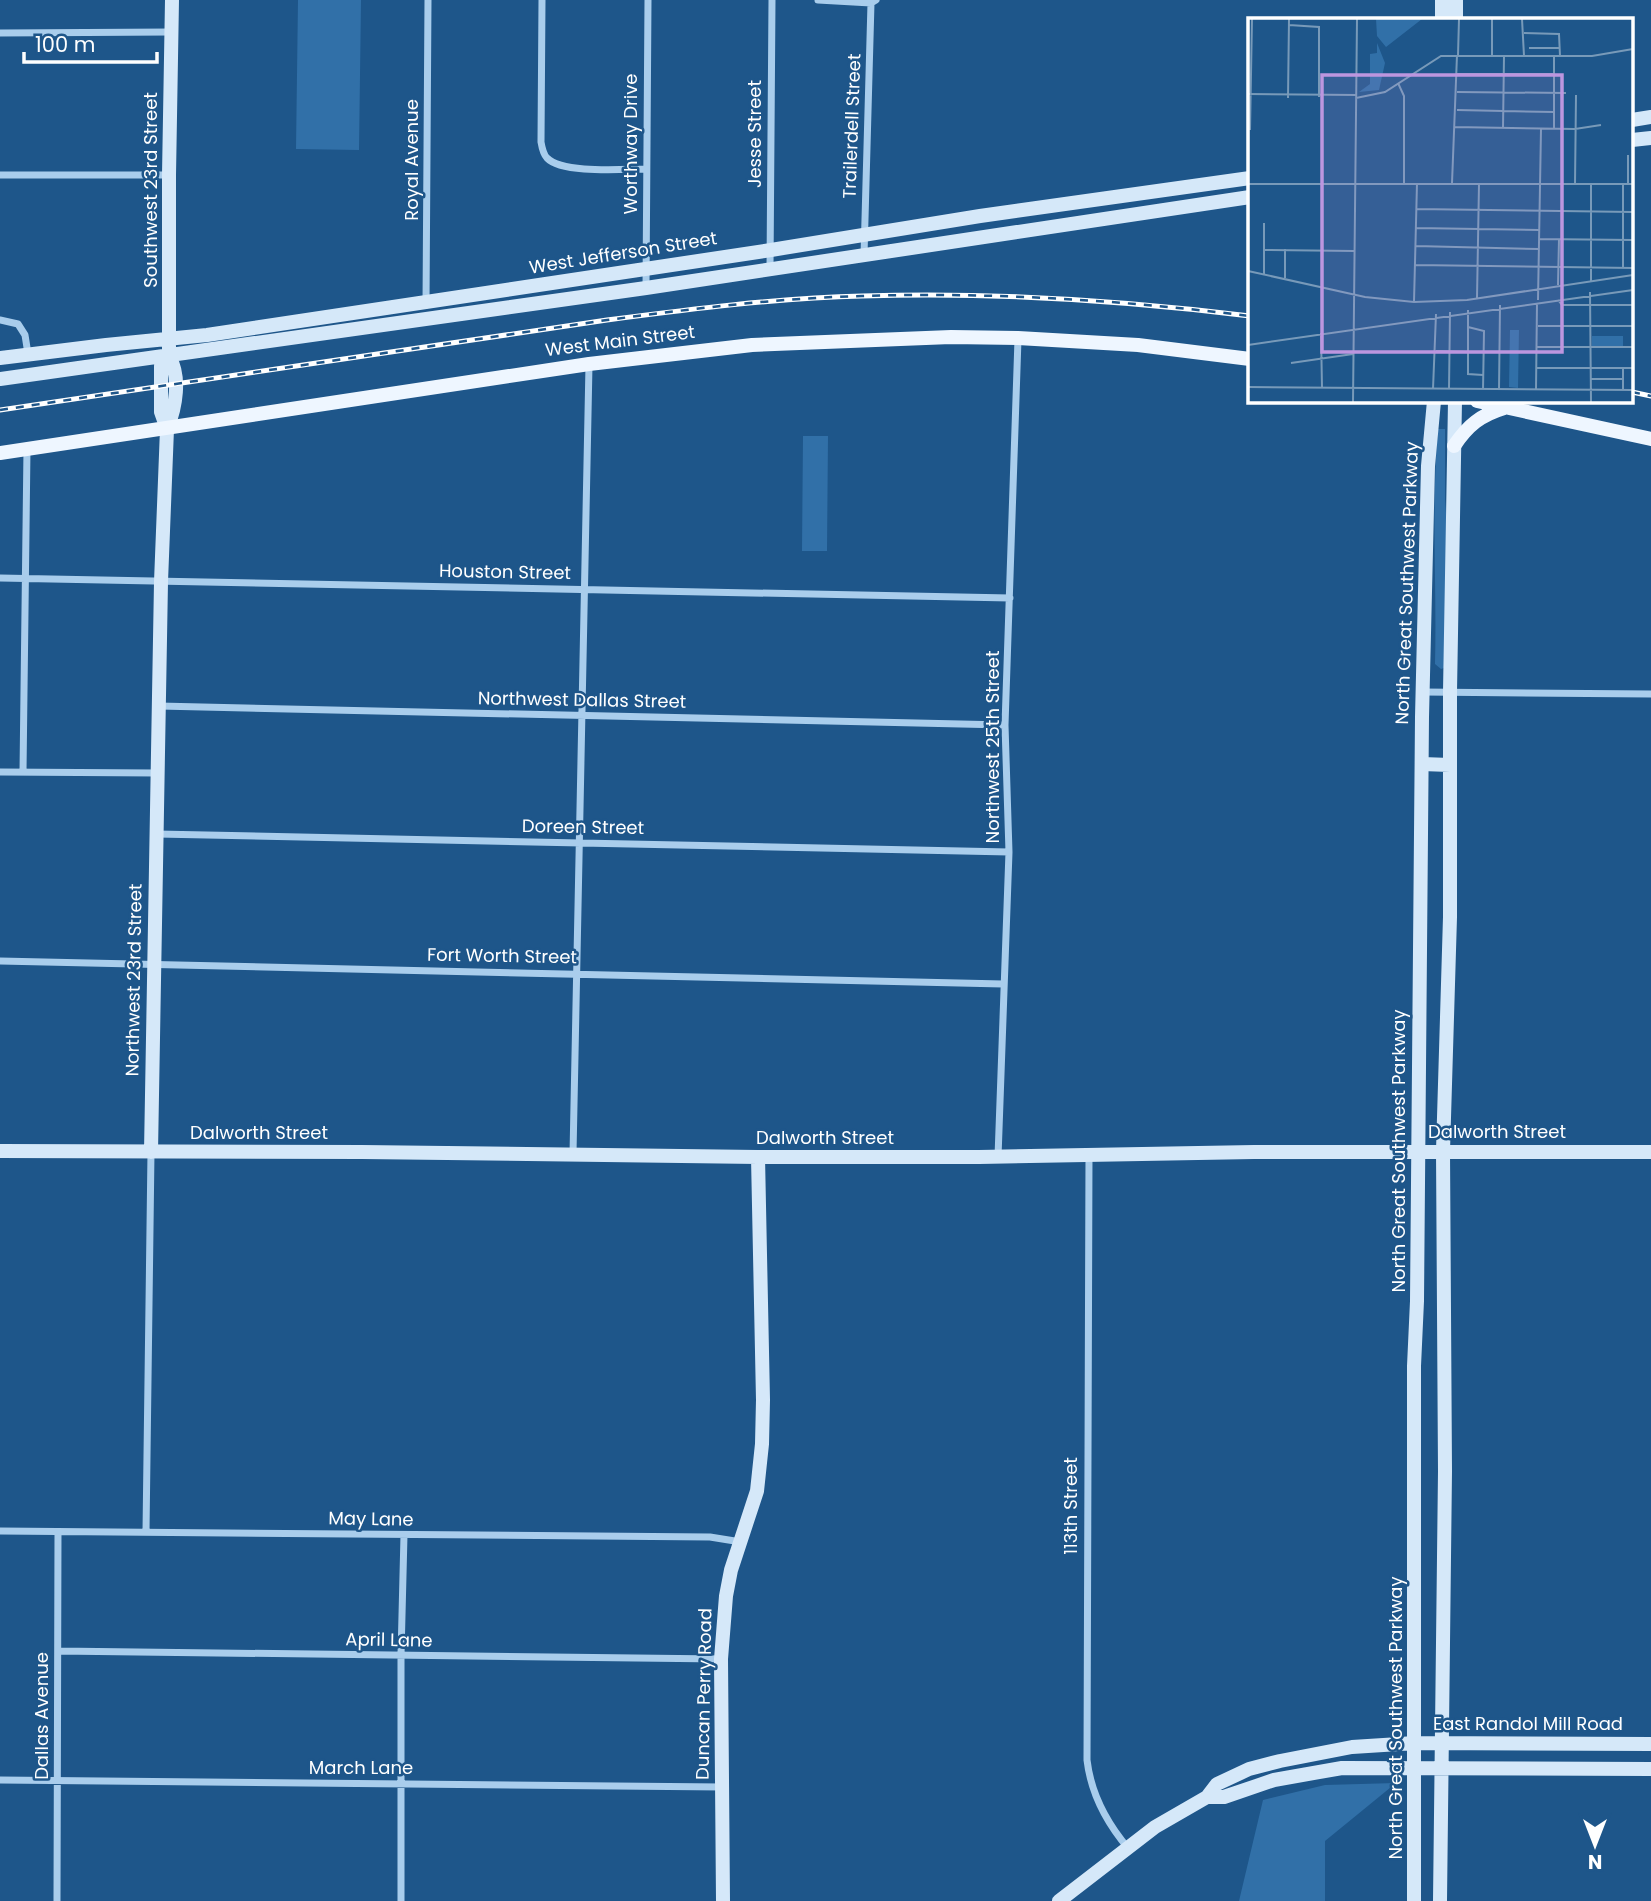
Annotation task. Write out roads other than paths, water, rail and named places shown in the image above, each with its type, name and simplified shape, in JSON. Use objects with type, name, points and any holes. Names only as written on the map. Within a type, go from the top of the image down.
[{"type":"main road","name":"Southwest 23rd Street","points":[[170,337],[172,0]]},
{"type":"main road","points":[[1442,0],[1442,18]]},
{"type":"main road","points":[[1456,0],[1456,18]]},
{"type":"main road","name":"West Jefferson Street","points":[[0,358],[207,335],[771,250],[906,227],[1248,178]]},
{"type":"main road","points":[[1189,187],[1192,206]]},
{"type":"main road","name":"West Jefferson Street","points":[[0,379],[646,288],[1248,197]]},
{"type":"main road","points":[[1013,211],[1016,232]]},
{"type":"main road","points":[[906,227],[908,249]]},
{"type":"main road","points":[[302,319],[306,337]]},
{"type":"main road","name":"Northwest 23rd Street","points":[[151,1152],[161,582],[167,429],[174,411],[176,368],[169,356],[170,337]]},
{"type":"main road","name":"West Main Street","points":[[0,453],[589,364],[752,345],[924,338],[1018,338],[1138,345],[1248,359]]},
{"type":"main road","name":"North Great Southwest Parkway","points":[[1414,1901],[1414,1366],[1427,466],[1434,402]]},
{"type":"main road","points":[[1440,1901],[1445,1471],[1443,1151],[1450,917],[1450,692],[1455,402]]},
{"type":"main road","points":[[1483,402],[1651,439]]},
{"type":"main road","points":[[1454,446],[1465,429],[1475,420],[1506,407]]},
{"type":"main road","points":[[1422,764],[1450,765]]},
{"type":"main road","name":"Dalworth Street","points":[[0,1152],[998,1157],[1417,1151],[1651,1152]]},
{"type":"main road","name":"Duncan Perry Road","points":[[723,1901],[720,1659],[731,1570],[757,1491],[762,1444],[758,1157]]},
{"type":"main road","name":"East Randol Mill Road","points":[[1059,1901],[1155,1827],[1207,1797],[1217,1784],[1249,1769],[1352,1747],[1415,1743],[1651,1744]]},
{"type":"main road","name":"East Randol Mill Road","points":[[1207,1797],[1224,1797],[1274,1780],[1342,1768],[1414,1766],[1651,1769]]},
{"type":"street","name":"Royal Avenue","points":[[428,0],[426,302],[429,319]]},
{"type":"street","points":[[542,0],[543,152],[555,164],[565,167],[646,169]]},
{"type":"street","name":"Worthway Drive","points":[[646,288],[648,0]]},
{"type":"street","name":"Jesse Street","points":[[770,269],[772,0]]},
{"type":"street","points":[[818,0],[873,1]]},
{"type":"street","name":"Trailerdell Street","points":[[864,256],[873,1]]},
{"type":"street","points":[[0,33],[172,32]]},
{"type":"street","points":[[0,175],[169,175]]},
{"type":"street","points":[[0,320],[18,324],[25,335],[28,354]]},
{"type":"street","name":"Northwest 25th Street","points":[[998,1157],[1009,852],[1005,725],[1018,338]]},
{"type":"street","points":[[573,1156],[589,364]]},
{"type":"street","points":[[23,772],[27,449]]},
{"type":"street","name":"Houston Street","points":[[0,578],[1010,598]]},
{"type":"street","points":[[1423,692],[1651,694]]},
{"type":"street","name":"Northwest Dallas Street","points":[[158,706],[1005,725]]},
{"type":"street","points":[[0,772],[157,773]]},
{"type":"street","name":"Doreen Street","points":[[156,834],[1009,852]]},
{"type":"street","name":"Fort Worth Street","points":[[0,961],[1003,984]]},
{"type":"street","name":"Northwest 23rd Street","points":[[146,1532],[151,1152]]},
{"type":"street","name":"113th Street","points":[[1089,1154],[1087,1760],[1089,1781],[1096,1800],[1128,1848]]},
{"type":"street","name":"May Lane","points":[[0,1531],[710,1537],[742,1542]]},
{"type":"street","name":"Dallas Avenue","points":[[57,1901],[58,1532]]},
{"type":"street","points":[[401,1901],[404,1535]]},
{"type":"street","name":"April Lane","points":[[58,1651],[720,1659]]},
{"type":"street","name":"March Lane","points":[[0,1780],[722,1787]]},
{"type":"railway","points":[[0,410],[607,320],[798,299],[911,295],[1008,296],[1248,316]]},
{"type":"railway","points":[[1634,392],[1651,396]]}]
